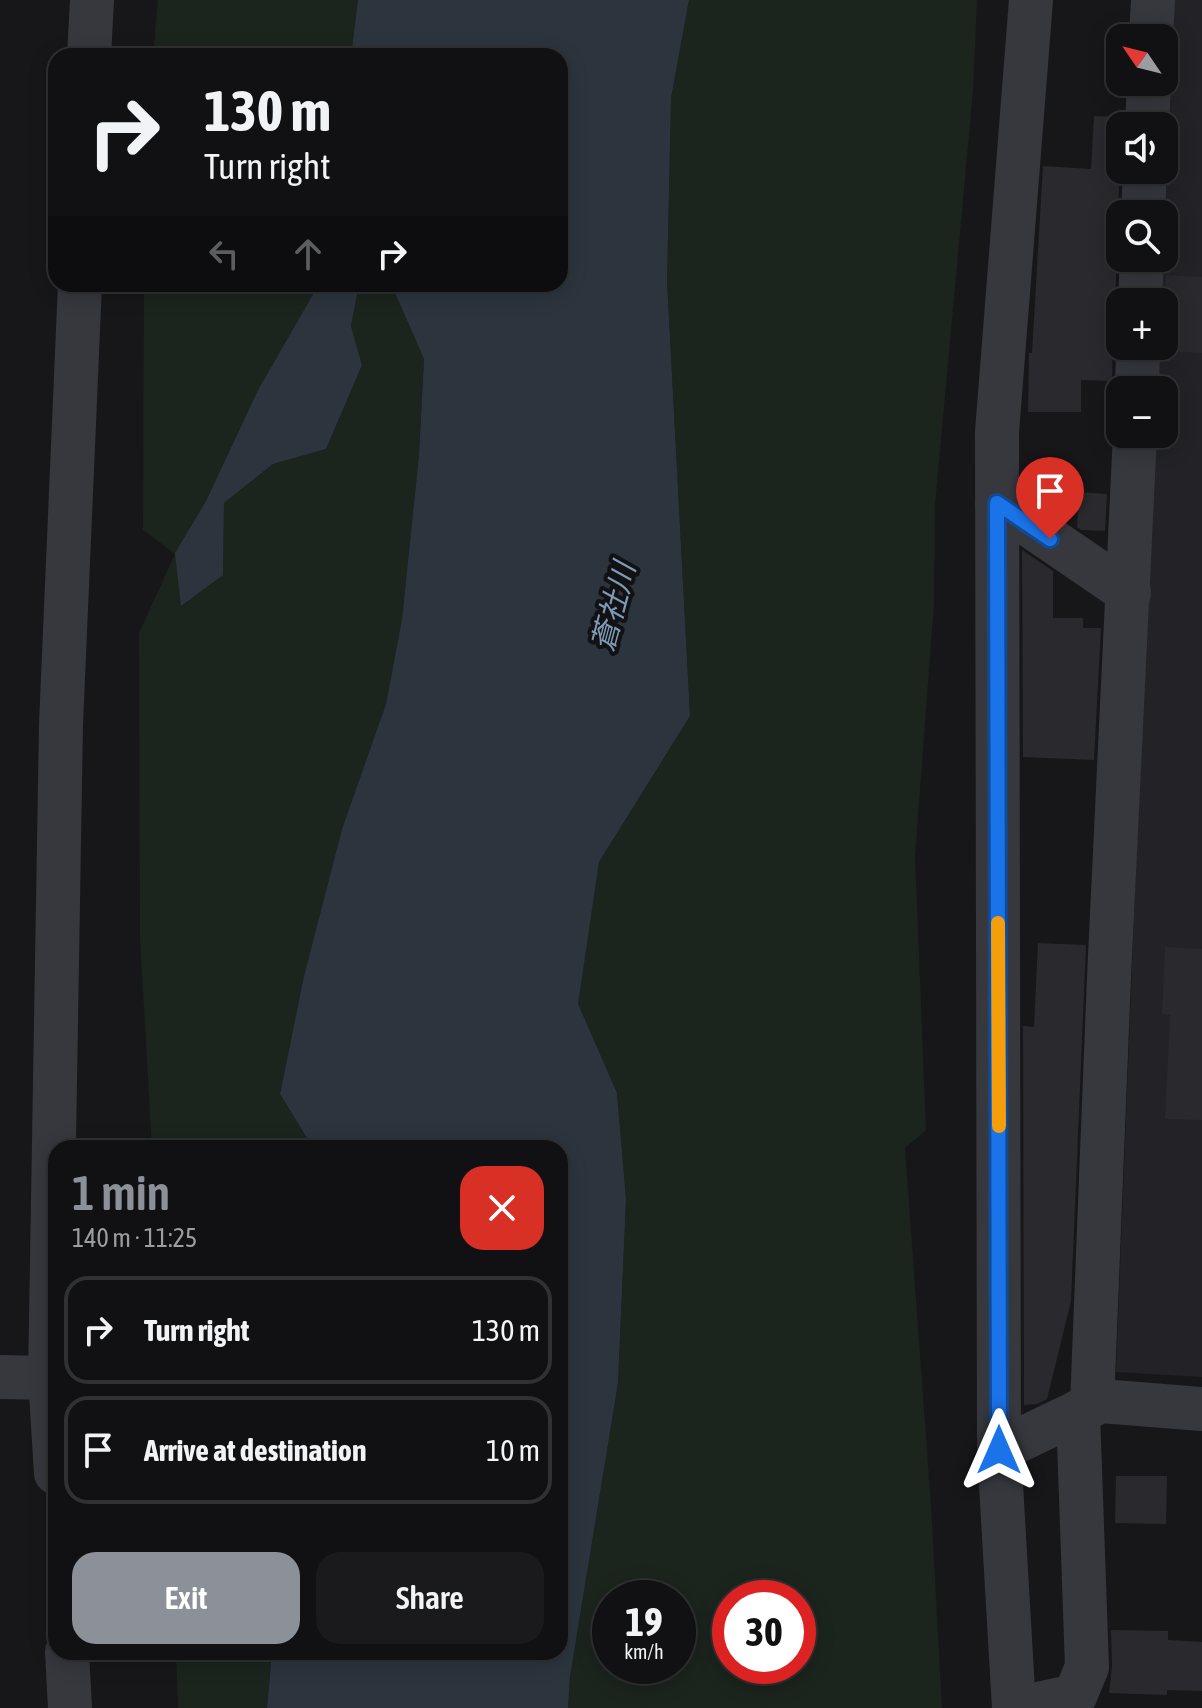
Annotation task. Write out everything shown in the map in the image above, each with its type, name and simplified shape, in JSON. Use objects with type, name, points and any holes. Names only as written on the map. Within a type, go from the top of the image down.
[{"type":"street","points":[[89,48],[92,0]]},
{"type":"street","points":[[1014,1708],[999,1450],[997,432],[1031,0]]},
{"type":"street","points":[[1152,24],[1153,0]]},
{"type":"street","points":[[54,1140],[61,724],[80,292]]},
{"type":"street","points":[[1020,1708],[1075,1696],[1087,1667],[1085,1409],[1134,448]]},
{"type":"street","points":[[997,503],[1129,593]]},
{"type":"street","points":[[0,1377],[48,1378]]},
{"type":"street","points":[[999,1450],[1101,1401],[1202,1409]]},
{"type":"street","points":[[67,1660],[70,1708]]},
{"type":"shaded area","points":[[158,0],[358,0],[352,48],[154,48]]},
{"type":"shaded area","points":[[689,0],[977,0],[973,91],[935,505],[934,603],[915,856],[926,1130],[905,1148],[942,1708],[568,1708],[570,1677],[618,1383],[626,1199],[617,1093],[577,1004],[599,862],[690,716],[667,281],[671,98]]},
{"type":"shaded area","points":[[1170,0],[1202,0],[1202,1377],[1116,1372],[1152,448],[1178,448],[1178,376],[1155,376],[1156,360],[1178,360],[1178,288],[1159,288],[1159,272],[1178,272],[1178,200],[1164,200],[1164,184],[1178,184],[1178,112],[1165,112],[1166,96],[1178,96],[1178,24],[1169,24]]},
{"type":"shaded area","points":[[144,292],[314,292],[258,390],[206,501],[175,553],[223,575],[224,503],[273,464],[326,449],[362,365],[351,326],[357,292],[396,292],[424,359],[419,455],[402,619],[386,704],[342,829],[304,976],[280,1094],[308,1140],[152,1140],[140,939],[139,633],[175,554],[143,530]]},
{"type":"shaded area","points":[[176,1660],[271,1660],[267,1708],[178,1708]]},
{"type":"water","name":"蒼社川","points":[[358,0],[689,0],[671,98],[667,281],[690,716],[599,862],[578,1004],[617,1093],[626,1199],[618,1383],[570,1677],[568,1708],[267,1708],[271,1660],[568,1660],[568,1140],[308,1140],[280,1094],[304,976],[342,829],[386,704],[402,619],[419,455],[424,359],[396,292],[568,292],[568,48],[352,48]]},
{"type":"water","points":[[314,292],[357,292],[351,326],[362,365],[326,449],[273,464],[224,503],[223,575],[181,606],[175,553],[206,501],[258,390]]},
{"type":"building","points":[[1094,116],[1106,116],[1106,184],[1119,184],[1119,200],[1106,200],[1106,272],[1116,272],[1116,288],[1106,288],[1106,360],[1113,360],[1112,376],[1106,376],[1106,381],[1081,380],[1081,412],[1028,412],[1029,353],[1032,353],[1043,166],[1091,169]]},
{"type":"building","points":[[1166,275],[1202,277],[1202,353],[1178,352],[1178,288],[1165,288]]},
{"type":"building","points":[[1079,492],[1107,494],[1105,531],[1081,530],[1077,527]]},
{"type":"building","points":[[1022,550],[1053,571],[1053,618],[1083,618],[1083,628],[1101,628],[1094,760],[1023,757]]},
{"type":"building","points":[[1038,943],[1086,945],[1071,1301],[1047,1399],[1024,1405],[1023,1026],[1034,1027]]},
{"type":"building","points":[[1165,947],[1202,949],[1202,1120],[1165,1119],[1170,1015],[1162,1014]]},
{"type":"building","points":[[1116,1476],[1167,1476],[1166,1524],[1115,1523]]},
{"type":"building","points":[[1111,1630],[1168,1631],[1168,1640],[1202,1642],[1202,1691],[1167,1690],[1167,1695],[1109,1693]]},
{"type":"slow traffic","points":[[998,923],[999,1126]]},
{"type":"route","points":[[999,1450],[997,503],[1050,539]]}]
